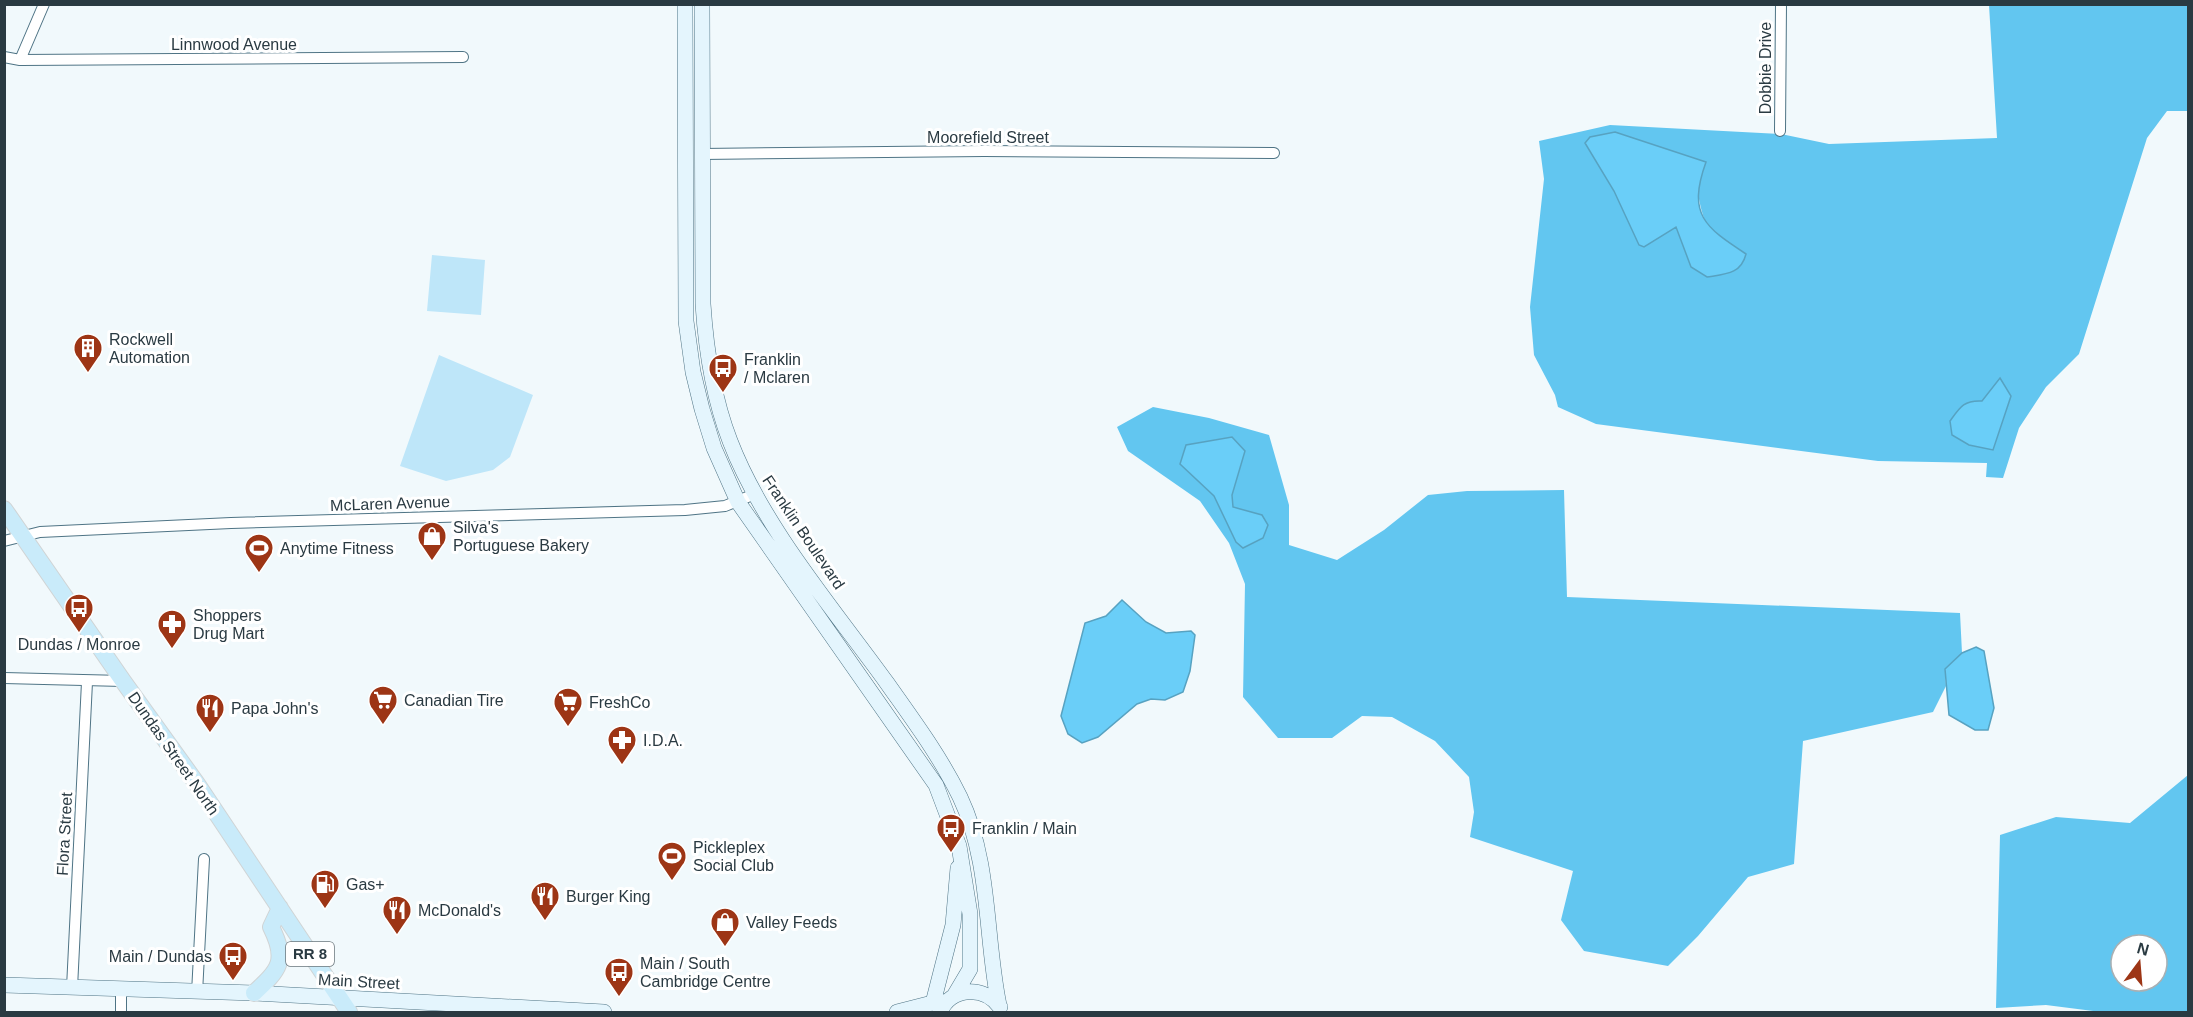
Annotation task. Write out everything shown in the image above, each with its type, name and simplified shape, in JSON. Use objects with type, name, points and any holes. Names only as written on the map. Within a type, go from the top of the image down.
[{"type":"main road","points":[[685,4],[687,321],[693,372],[714,448],[738,502],[936,785],[959,846],[967,887],[972,958],[965,982],[951,997],[936,1008],[897,1012]]},
{"type":"main road","name":"Franklin Boulevard","points":[[702,4],[703,304],[706,342],[715,394],[729,439],[755,494],[779,532],[933,748],[961,800],[974,836],[983,872],[992,970],[1002,1010]]},
{"type":"main road","name":"Dundas Street North","points":[[4,508],[197,784],[345,1006]]},
{"type":"main road","points":[[936,1008],[953,925],[959,846]]},
{"type":"main road","points":[[254,993],[275,973],[280,962],[280,949],[271,927],[280,908]]},
{"type":"main road","name":"Main Street","points":[[4,985],[196,993],[254,993],[345,1006],[604,1012]]},
{"type":"main road","points":[[951,997],[971,991],[980,992],[1002,1010]]},
{"type":"street","points":[[20,60],[44,4]]},
{"type":"street","name":"Dobbie Drive","points":[[1780,4],[1780,131]]},
{"type":"street","name":"Linnwood Avenue","points":[[4,57],[20,60],[463,57]]},
{"type":"street","name":"Moorefield Street","points":[[702,154],[961,151],[1274,153]]},
{"type":"street","name":"McLaren Avenue","points":[[4,541],[40,532],[231,523],[685,510],[725,506],[755,494]]},
{"type":"street","points":[[4,678],[87,682],[123,681]]},
{"type":"street","name":"Flora Street","points":[[72,988],[87,682]]},
{"type":"street","points":[[196,993],[204,859]]},
{"type":"street","points":[[121,990],[121,1012]]},
{"type":"shaded area","points":[[1989,5],[2188,5],[2188,111],[2167,111],[2147,138],[2079,354],[2046,387],[2019,428],[2003,478],[1986,477],[1987,463],[1878,461],[1596,424],[1558,407],[1555,395],[1534,355],[1530,307],[1544,179],[1539,141],[1610,125],[1781,134],[1829,144],[1997,138]],"holes":[[[1585,143],[1697,187],[1702,213],[1710,228],[1746,254],[1691,267],[1677,226],[1614,191]]]},
{"type":"shaded area","points":[[1615,132],[1706,162],[1698,195],[1699,207],[1710,227],[1746,254],[1740,266],[1726,274],[1707,277],[1691,267],[1676,227],[1644,247],[1639,245],[1614,191],[1585,143],[1590,137]]},
{"type":"shaded area","points":[[432,255],[485,260],[481,315],[427,311]]},
{"type":"shaded area","points":[[439,355],[533,395],[510,457],[493,470],[446,481],[400,466]]},
{"type":"shaded area","points":[[2000,378],[2011,396],[1993,450],[1969,445],[1952,435],[1950,421],[1957,412],[1967,403],[1982,401]]},
{"type":"shaded area","points":[[1153,407],[1209,418],[1269,435],[1289,505],[1289,545],[1337,560],[1384,530],[1428,495],[1467,491],[1564,490],[1567,597],[1960,613],[1962,653],[1945,669],[1946,686],[1933,712],[1803,741],[1794,864],[1748,877],[1698,936],[1668,966],[1584,951],[1561,920],[1573,871],[1470,837],[1474,812],[1469,777],[1435,741],[1392,717],[1362,716],[1332,738],[1278,738],[1243,697],[1245,584],[1229,543],[1200,501],[1128,451],[1117,427]],"holes":[[[1232,437],[1245,451],[1232,495],[1236,542],[1214,496],[1180,464],[1186,445]]]},
{"type":"shaded area","points":[[1232,437],[1245,451],[1232,495],[1233,507],[1262,515],[1268,525],[1263,538],[1243,548],[1236,542],[1214,496],[1180,464],[1186,445]]},
{"type":"shaded area","points":[[1122,600],[1146,622],[1166,633],[1191,631],[1195,635],[1190,671],[1183,692],[1165,700],[1151,699],[1137,704],[1098,737],[1082,743],[1068,734],[1061,716],[1085,623],[1106,616]]},
{"type":"shaded area","points":[[1976,647],[1984,651],[1994,708],[1988,730],[1975,730],[1949,715],[1945,669],[1962,653]]},
{"type":"shaded area","points":[[2188,775],[2188,1012],[2101,1012],[2046,1005],[1996,1008],[2000,835],[2056,817],[2130,823]]},
{"type":"place","name":"Rockwell Automation","points":[[88,374]]},
{"type":"place","name":"Franklin / Mclaren","points":[[723,394]]},
{"type":"place","name":"Silva's Portuguese Bakery","points":[[432,562]]},
{"type":"place","name":"Anytime Fitness","points":[[259,574]]},
{"type":"place","name":"Dundas / Monroe","points":[[79,634]]},
{"type":"place","name":"Shoppers Drug Mart","points":[[172,650]]},
{"type":"place","name":"Canadian Tire","points":[[383,726]]},
{"type":"place","name":"FreshCo","points":[[568,728]]},
{"type":"place","name":"Papa John's","points":[[210,734]]},
{"type":"place","name":"I.D.A.","points":[[622,766]]},
{"type":"place","name":"Franklin / Main","points":[[951,854]]},
{"type":"place","name":"Pickleplex Social Club","points":[[672,882]]},
{"type":"place","name":"Gas+","points":[[325,910]]},
{"type":"place","name":"Burger King","points":[[545,922]]},
{"type":"place","name":"McDonald's","points":[[397,936]]},
{"type":"place","name":"Valley Feeds","points":[[725,948]]},
{"type":"place","name":"Main / Dundas","points":[[233,982]]},
{"type":"place","name":"Main / South Cambridge Centre","points":[[619,998]]}]
